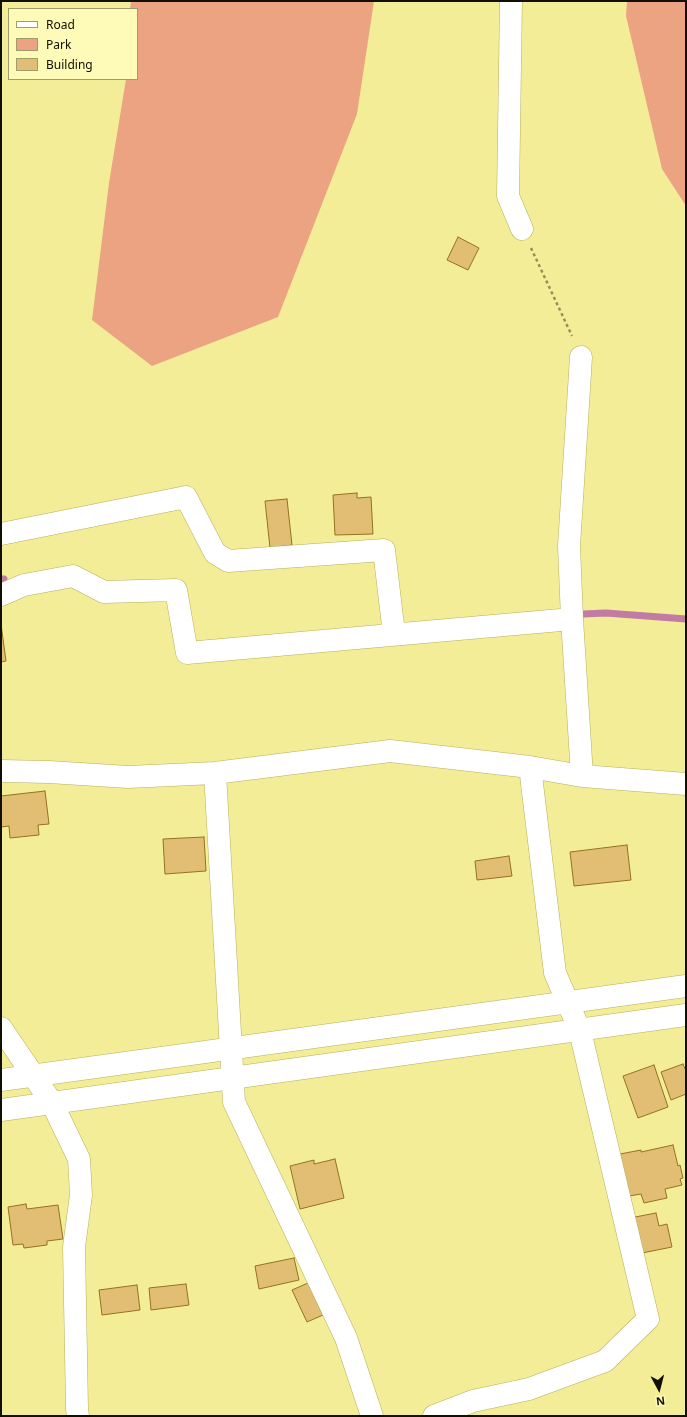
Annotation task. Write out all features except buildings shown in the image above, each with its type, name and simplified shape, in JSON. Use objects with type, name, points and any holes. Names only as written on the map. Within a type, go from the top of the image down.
[{"type":"street","points":[[511,1],[508,196],[522,229]]},
{"type":"street","points":[[582,357],[569,546],[582,776]]},
{"type":"street","points":[[1,534],[186,497],[215,553],[228,561],[384,550],[394,634]]},
{"type":"street","points":[[1,595],[24,585],[73,576],[104,592],[176,590],[187,653],[572,618]]},
{"type":"street","points":[[1,771],[49,772],[128,777],[215,773],[390,751],[530,767],[582,776],[686,784]]},
{"type":"street","points":[[434,1416],[473,1401],[529,1389],[605,1361],[648,1319],[580,1031],[555,973],[530,767]]},
{"type":"street","points":[[215,773],[234,1102],[346,1338],[372,1416]]},
{"type":"street","points":[[1,1080],[686,986]]},
{"type":"street","points":[[1,1110],[580,1031],[686,1015]]},
{"type":"street","points":[[1,1028],[52,1103],[79,1159],[81,1195],[74,1247],[78,1416]]},
{"type":"path","points":[[522,229],[582,357]]},
{"type":"green space","points":[[131,1],[374,1],[357,114],[278,317],[152,366],[92,320],[109,183],[126,80],[138,80],[138,8],[130,8]]},
{"type":"green space","points":[[627,1],[686,1],[686,206],[662,169],[626,16]]},
{"type":"waterway","points":[[583,614],[606,613],[686,619]]}]
